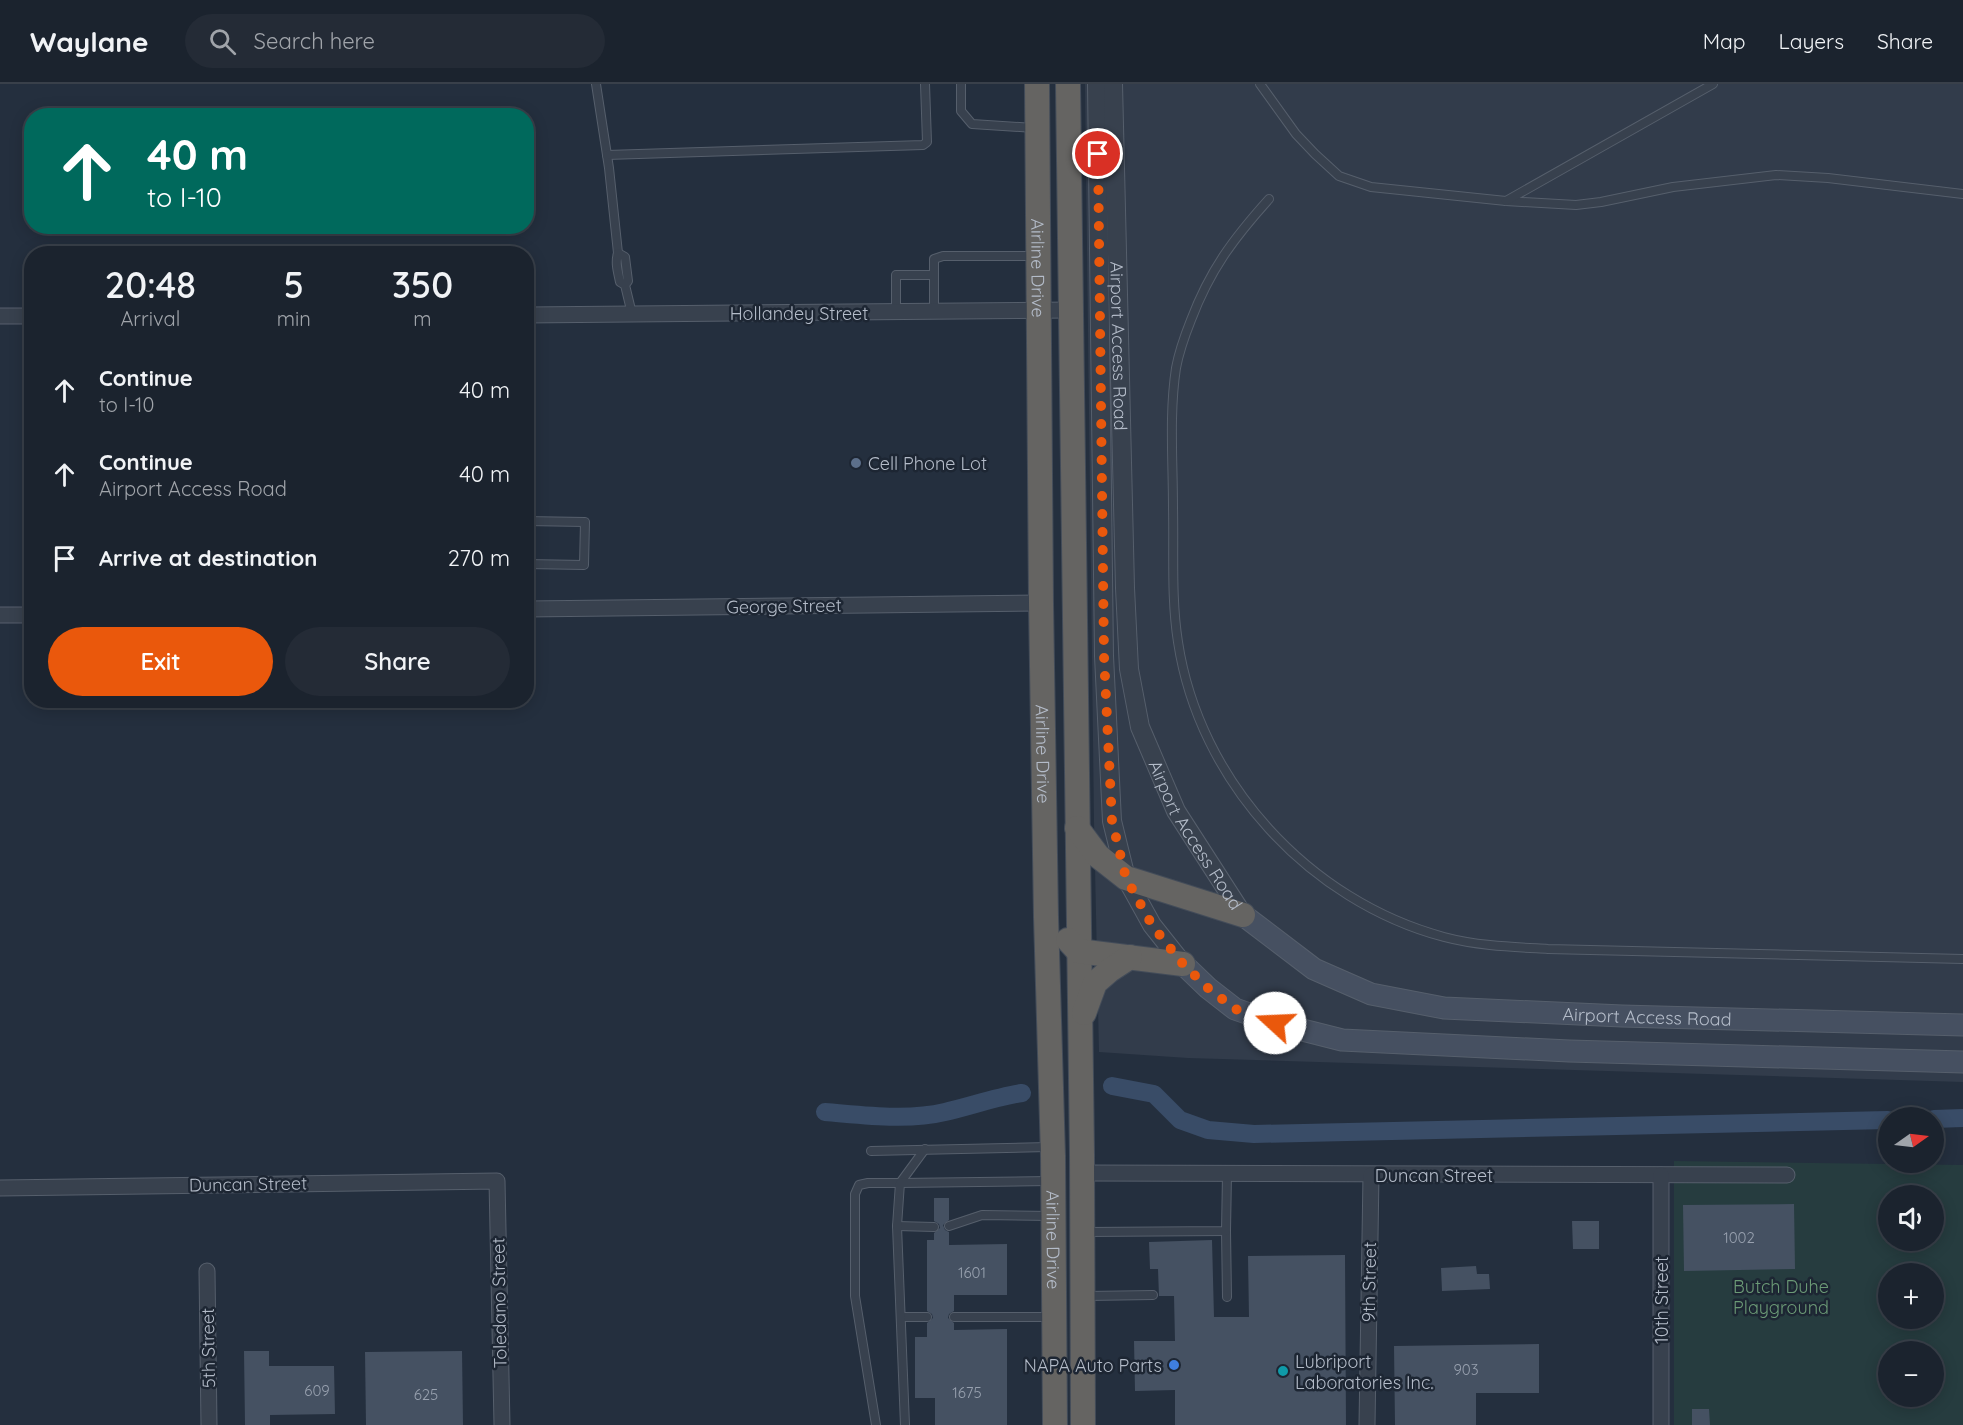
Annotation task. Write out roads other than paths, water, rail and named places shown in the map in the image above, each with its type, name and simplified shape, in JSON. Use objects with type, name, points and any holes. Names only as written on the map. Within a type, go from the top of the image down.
[{"type":"highway","name":"Airline Drive","points":[[1037,84],[1041,603],[1046,917],[1053,1147],[1055,1425]]},
{"type":"highway","name":"Airline Drive","points":[[1068,84],[1082,1173],[1083,1425]]},
{"type":"highway","points":[[1077,828],[1098,855],[1126,878],[1243,915]]},
{"type":"highway","points":[[1046,917],[1078,951],[1183,964]]},
{"type":"highway","points":[[1080,1024],[1095,983],[1130,957]]},
{"type":"main road","name":"Airport Access Road","points":[[1243,915],[1314,969],[1371,994],[1444,1008],[1622,1016],[1963,1025]]},
{"type":"main road","name":"Airport Access Road","points":[[1183,964],[1235,1009],[1275,1023],[1342,1040],[1569,1052],[1963,1062]]},
{"type":"street","name":"Airport Access Road","points":[[1097,84],[1104,656],[1112,821],[1126,878],[1152,925],[1183,964]]},
{"type":"street","name":"Airport Access Road","points":[[1113,84],[1129,669],[1140,727],[1176,810],[1243,915]]},
{"type":"street","name":"Hollandey Street","points":[[534,315],[1071,310]]},
{"type":"street","points":[[0,316],[24,316]]},
{"type":"street","name":"George Street","points":[[534,609],[1041,603]]},
{"type":"street","points":[[0,615],[24,615]]},
{"type":"street","name":"Duncan Street","points":[[1082,1173],[1787,1175]]},
{"type":"street","name":"9th Street","points":[[1367,1425],[1371,1175]]},
{"type":"street","name":"10th Street","points":[[1661,1175],[1661,1425]]},
{"type":"street","name":"Duncan Street","points":[[0,1188],[496,1181]]},
{"type":"street","name":"Toledano Street","points":[[496,1181],[502,1425]]},
{"type":"street","name":"5th Street","points":[[207,1271],[209,1425]]},
{"type":"lane","points":[[596,84],[607,154],[618,253],[625,258],[628,281],[625,285],[632,314]]},
{"type":"lane","points":[[607,154],[923,145],[927,142],[925,84]]},
{"type":"lane","points":[[961,84],[961,111],[972,124],[1038,128]]},
{"type":"lane","points":[[1260,84],[1296,134],[1339,176],[1371,187],[1506,201],[1576,204],[1601,202],[1673,187],[1776,175],[1828,178],[1963,194]]},
{"type":"lane","points":[[1506,201],[1713,84]]},
{"type":"lane","points":[[1269,199],[1227,248],[1197,304],[1176,367],[1173,417],[1174,591],[1178,642],[1187,684],[1208,739],[1228,777],[1267,828],[1310,870],[1350,898],[1400,922],[1444,937],[1485,945],[1963,959]]},
{"type":"lane","points":[[934,312],[934,259],[943,256],[1039,256]]},
{"type":"lane","points":[[896,312],[897,275],[934,275]]},
{"type":"lane","points":[[534,520],[585,522],[584,565],[534,564]]},
{"type":"lane","points":[[871,1151],[1053,1147]]},
{"type":"lane","points":[[905,1425],[897,1226],[900,1183],[925,1149]]},
{"type":"lane","points":[[1227,1174],[1227,1297]]},
{"type":"lane","points":[[876,1425],[855,1296],[855,1194],[859,1185],[868,1183],[1053,1181]]},
{"type":"lane","points":[[950,1227],[982,1215],[1054,1216]]},
{"type":"lane","points":[[897,1226],[934,1227]]},
{"type":"lane","points":[[1082,1233],[1226,1231]]},
{"type":"lane","points":[[1083,1296],[1153,1295]]},
{"type":"lane","points":[[901,1317],[927,1317]]},
{"type":"lane","points":[[954,1317],[1054,1317]]},
{"type":"waterway","points":[[1112,1086],[1154,1094],[1180,1120],[1208,1130],[1254,1134],[1878,1120]]},
{"type":"waterway","points":[[825,1112],[885,1116],[931,1115],[1022,1093]]},
{"type":"waterway","points":[[1944,1119],[1963,1118]]},
{"type":"place","name":"Cell Phone Lot","points":[[856,463]]},
{"type":"place","name":"NAPA Auto Parts","points":[[1174,1365]]},
{"type":"place","name":"Lubriport Laboratories Inc.","points":[[1283,1371]]},
{"type":"park label","name":"Butch Duhe Playground","points":[[1781,1296]]}]
